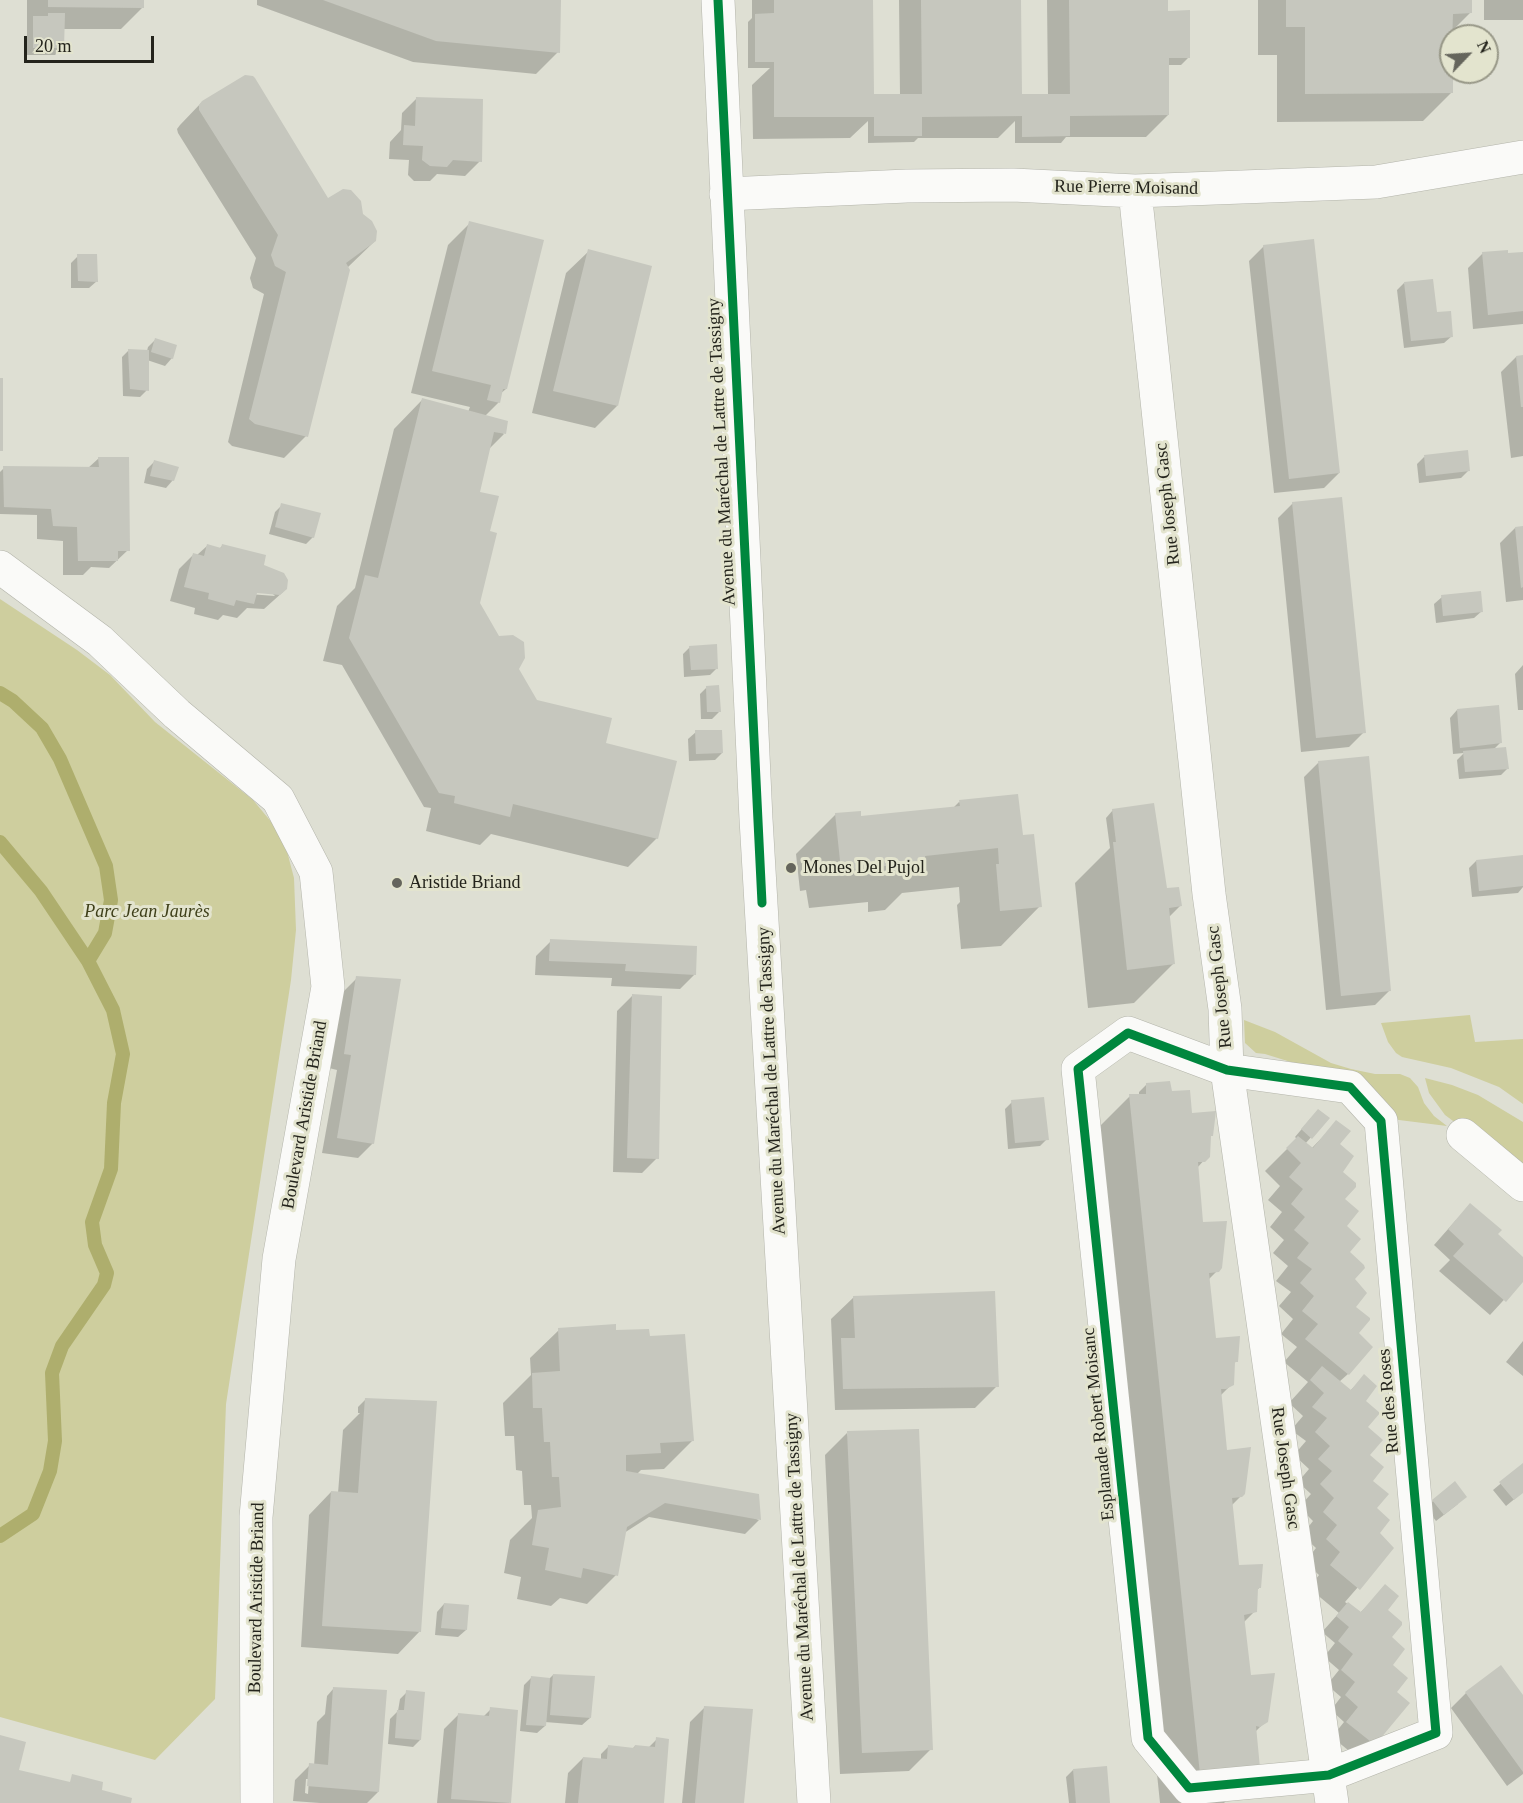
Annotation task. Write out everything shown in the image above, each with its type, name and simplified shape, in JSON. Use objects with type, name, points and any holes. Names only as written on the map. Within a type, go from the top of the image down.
[{"type":"street","name":"Avenue du Maréchal de Lattre de Tassigny","points":[[718,0],[756,819],[814,1803]]},
{"type":"street","name":"Rue Pierre Moisand","points":[[726,195],[907,186],[1001,185],[1135,191],[1376,182],[1523,157]]},
{"type":"street","name":"Rue Joseph Gasc","points":[[1135,191],[1209,894],[1225,1009],[1227,1070],[1331,1789]]},
{"type":"street","name":"Boulevard Aristide Briand","points":[[0,567],[100,641],[177,714],[278,799],[316,872],[328,987],[279,1258],[256,1517],[257,1803]]},
{"type":"street","name":"Esplanade Robert Moisanc","points":[[1227,1070],[1128,1033],[1078,1069],[1148,1738],[1189,1788],[1331,1789]]},
{"type":"street","name":"Rue des Roses","points":[[1227,1070],[1350,1087],[1381,1121],[1436,1733],[1331,1789]]},
{"type":"street","points":[[1463,1135],[1523,1185]]},
{"type":"street","points":[[1331,1789],[1358,1803]]},
{"type":"green space","name":"Parc Jean Jaurès","points":[[0,599],[77,650],[110,675],[155,722],[253,800],[283,836],[294,878],[296,930],[291,980],[226,1404],[215,1699],[155,1760],[0,1717]]},
{"type":"green space","points":[[1470,1015],[1475,1042],[1523,1039],[1523,1104],[1499,1087],[1451,1068],[1402,1057],[1388,1042],[1381,1023]]},
{"type":"green space","points":[[1244,1020],[1275,1032],[1331,1063],[1375,1074],[1400,1074],[1410,1078],[1418,1087],[1424,1103],[1434,1116],[1447,1126],[1391,1119],[1310,1068],[1256,1053],[1245,1043]]},
{"type":"green space","points":[[1425,1078],[1478,1095],[1523,1122],[1523,1173],[1445,1115],[1429,1093]]},
{"type":"building","points":[[48,0],[144,0],[144,8],[48,7]]},
{"type":"building","points":[[323,0],[561,0],[560,53],[436,41]]},
{"type":"building","points":[[774,0],[873,0],[874,94],[922,94],[921,0],[1021,0],[1022,94],[1070,94],[1069,0],[1168,0],[1168,11],[1190,10],[1190,58],[1169,58],[1169,115],[1070,116],[1070,136],[1022,137],[1022,116],[922,117],[922,136],[874,136],[874,117],[774,117],[774,62],[755,62],[755,14],[774,13]]},
{"type":"building","points":[[1286,0],[1472,0],[1472,13],[1453,14],[1453,24],[1439,24],[1439,84],[1453,84],[1453,93],[1305,94],[1305,27],[1286,27]]},
{"type":"building","points":[[48,13],[65,13],[64,48],[33,48],[33,16],[48,16]]},
{"type":"building","points":[[245,75],[255,78],[328,198],[343,189],[351,190],[361,201],[363,214],[372,221],[377,231],[376,241],[346,263],[350,270],[308,437],[255,424],[249,419],[286,272],[275,266],[271,255],[278,235],[199,110],[202,101]]},
{"type":"building","points":[[416,97],[483,99],[482,162],[453,160],[447,167],[430,166],[422,160],[423,146],[403,145],[404,125],[415,126]]},
{"type":"building","points":[[469,221],[544,240],[507,389],[503,389],[500,403],[487,400],[491,385],[432,371]]},
{"type":"building","points":[[1314,239],[1340,473],[1289,479],[1263,245]]},
{"type":"building","points":[[588,249],[652,266],[618,406],[553,391]]},
{"type":"building","points":[[1508,250],[1508,253],[1523,252],[1523,311],[1488,315],[1482,252]]},
{"type":"building","points":[[77,254],[97,254],[98,282],[78,281]]},
{"type":"building","points":[[1433,279],[1437,312],[1451,311],[1453,337],[1411,341],[1404,282]]},
{"type":"building","points":[[155,338],[177,345],[173,359],[151,352]]},
{"type":"building","points":[[128,349],[149,350],[149,391],[130,389]]},
{"type":"building","points":[[1523,355],[1523,407],[1521,407],[1516,356]]},
{"type":"building","points":[[0,378],[3,378],[3,451],[0,451]]},
{"type":"building","points":[[422,398],[508,421],[506,434],[494,432],[480,492],[499,496],[490,531],[497,533],[480,603],[499,636],[513,635],[524,642],[525,658],[519,669],[537,700],[612,718],[606,743],[677,761],[658,839],[513,804],[510,817],[454,803],[455,796],[439,793],[349,638],[365,575],[378,578]]},
{"type":"building","points":[[1468,450],[1470,471],[1426,476],[1424,455]]},
{"type":"building","points":[[98,457],[129,457],[130,551],[118,551],[118,561],[78,561],[77,527],[53,526],[51,509],[4,507],[3,466],[99,467]]},
{"type":"building","points":[[154,460],[179,467],[174,481],[150,476]]},
{"type":"building","points":[[1342,497],[1366,733],[1316,738],[1292,502]]},
{"type":"building","points":[[281,503],[321,513],[314,538],[275,527]]},
{"type":"building","points":[[1523,526],[1523,587],[1521,588],[1515,527]]},
{"type":"building","points":[[207,544],[221,548],[222,544],[266,555],[264,565],[284,573],[288,580],[287,589],[280,595],[257,593],[254,604],[236,600],[234,606],[208,599],[209,593],[184,587],[193,553],[204,556]]},
{"type":"building","points":[[1481,591],[1483,612],[1443,616],[1441,595]]},
{"type":"building","points":[[717,644],[718,669],[691,670],[689,646]]},
{"type":"building","points":[[719,685],[721,712],[707,712],[706,686]]},
{"type":"building","points":[[1499,705],[1502,743],[1460,748],[1457,709]]},
{"type":"building","points":[[695,730],[722,730],[723,753],[696,754]]},
{"type":"building","points":[[1506,747],[1509,769],[1465,772],[1463,751]]},
{"type":"building","points":[[1369,756],[1391,991],[1341,996],[1318,761]]},
{"type":"building","points":[[1018,794],[1023,835],[1034,834],[1042,907],[1000,911],[996,864],[999,864],[998,848],[925,856],[925,871],[907,873],[907,864],[841,870],[835,813],[861,811],[861,816],[960,806],[959,800]]},
{"type":"building","points":[[1154,803],[1167,888],[1179,887],[1182,906],[1169,908],[1175,964],[1127,970],[1113,842],[1116,842],[1112,809]]},
{"type":"building","points":[[1523,855],[1523,886],[1479,891],[1476,860]]},
{"type":"building","points":[[550,939],[697,946],[696,975],[625,971],[626,964],[549,961]]},
{"type":"building","points":[[356,976],[401,979],[374,1144],[337,1138],[351,1055],[344,1054]]},
{"type":"building","points":[[632,994],[662,996],[659,1159],[627,1158]]},
{"type":"building","points":[[1170,1081],[1172,1091],[1190,1090],[1192,1113],[1216,1111],[1210,1157],[1205,1162],[1198,1162],[1203,1222],[1227,1221],[1222,1268],[1219,1272],[1209,1273],[1216,1338],[1240,1336],[1238,1362],[1235,1362],[1234,1385],[1221,1389],[1227,1450],[1251,1447],[1245,1494],[1242,1497],[1232,1498],[1239,1565],[1263,1564],[1261,1588],[1258,1588],[1257,1612],[1244,1615],[1251,1675],[1275,1673],[1268,1722],[1260,1727],[1256,1726],[1260,1768],[1200,1774],[1129,1094],[1146,1094],[1146,1083]]},
{"type":"building","points":[[1044,1097],[1049,1140],[1015,1143],[1011,1100]]},
{"type":"building","points":[[1318,1109],[1330,1118],[1312,1139],[1301,1129]]},
{"type":"building","points":[[1336,1120],[1351,1131],[1340,1144],[1354,1156],[1343,1172],[1356,1183],[1356,1187],[1345,1199],[1359,1211],[1347,1226],[1361,1239],[1350,1252],[1365,1268],[1355,1279],[1367,1293],[1356,1307],[1370,1318],[1359,1333],[1373,1347],[1349,1375],[1305,1339],[1318,1324],[1302,1311],[1314,1296],[1300,1283],[1312,1269],[1297,1258],[1309,1243],[1294,1230],[1305,1217],[1291,1204],[1303,1189],[1289,1177],[1301,1163],[1286,1148],[1298,1136],[1313,1148]]},
{"type":"building","points":[[1470,1203],[1502,1230],[1498,1234],[1523,1257],[1523,1282],[1506,1302],[1453,1256],[1464,1244],[1448,1229]]},
{"type":"building","points":[[995,1291],[999,1387],[843,1389],[841,1338],[855,1338],[853,1296]]},
{"type":"building","points":[[616,1324],[616,1330],[649,1329],[650,1336],[685,1334],[694,1441],[660,1443],[661,1453],[626,1455],[626,1471],[759,1494],[761,1520],[665,1503],[627,1527],[618,1576],[583,1568],[581,1578],[545,1570],[549,1548],[532,1545],[538,1510],[561,1507],[559,1477],[552,1477],[550,1442],[544,1442],[542,1408],[533,1408],[532,1373],[560,1371],[558,1328]]},
{"type":"building","points":[[1322,1366],[1351,1390],[1364,1374],[1377,1386],[1366,1401],[1380,1413],[1368,1427],[1383,1440],[1370,1455],[1384,1467],[1373,1481],[1389,1494],[1377,1508],[1390,1520],[1380,1533],[1394,1548],[1360,1590],[1330,1565],[1340,1552],[1326,1539],[1337,1525],[1323,1512],[1334,1498],[1320,1484],[1332,1471],[1318,1459],[1330,1446],[1315,1432],[1327,1418],[1312,1407],[1324,1393],[1310,1380]]},
{"type":"building","points":[[365,1398],[437,1401],[421,1632],[322,1626],[331,1491],[358,1493]]},
{"type":"building","points":[[919,1429],[933,1750],[862,1753],[847,1431]]},
{"type":"building","points":[[1523,1463],[1523,1493],[1514,1500],[1499,1482]]},
{"type":"building","points":[[1455,1481],[1467,1497],[1444,1515],[1432,1500]]},
{"type":"building","points":[[1385,1584],[1399,1596],[1388,1610],[1402,1622],[1392,1637],[1405,1649],[1393,1665],[1408,1678],[1397,1692],[1410,1703],[1375,1745],[1346,1722],[1358,1707],[1345,1695],[1355,1682],[1341,1670],[1353,1654],[1338,1641],[1349,1627],[1336,1616],[1348,1602],[1361,1612]]},
{"type":"building","points":[[444,1603],[469,1605],[467,1630],[441,1628]]},
{"type":"building","points":[[1501,1665],[1523,1695],[1523,1772],[1465,1692]]},
{"type":"building","points":[[553,1674],[595,1676],[591,1718],[550,1715]]},
{"type":"building","points":[[531,1676],[550,1678],[546,1726],[526,1725]]},
{"type":"building","points":[[333,1687],[387,1690],[379,1792],[307,1786],[309,1763],[328,1765]]},
{"type":"building","points":[[406,1690],[425,1692],[421,1740],[395,1738],[397,1710],[404,1710]]},
{"type":"building","points":[[704,1706],[753,1709],[744,1803],[695,1803]]},
{"type":"building","points":[[490,1707],[518,1710],[511,1803],[451,1799],[458,1713],[489,1716]]},
{"type":"building","points":[[0,1735],[26,1742],[19,1770],[70,1782],[72,1774],[103,1782],[102,1790],[132,1798],[131,1803],[0,1803]]},
{"type":"building","points":[[656,1737],[669,1739],[664,1803],[578,1803],[583,1757],[607,1759],[608,1745],[634,1748],[635,1745],[655,1747]]},
{"type":"building","points":[[1107,1766],[1110,1803],[1076,1803],[1073,1769]]},
{"type":"waterway","points":[[0,693],[13,701],[42,728],[60,759],[106,866],[111,900],[105,933],[88,961]]},
{"type":"waterway","points":[[0,842],[41,891],[88,961],[113,1010],[123,1054],[114,1103],[111,1169],[92,1222],[95,1245],[107,1273],[104,1285],[62,1346],[52,1373],[55,1441],[50,1471],[33,1514],[0,1536]]},
{"type":"cycle path","points":[[718,0],[762,903]]},
{"type":"cycle path","points":[[1128,1033],[1227,1070],[1350,1087],[1381,1121],[1436,1733],[1329,1775],[1189,1788],[1148,1738],[1078,1069],[1128,1033]]},
{"type":"place","name":"Mones Del Pujol","points":[[791,868]]},
{"type":"place","name":"Aristide Briand","points":[[397,883]]}]
